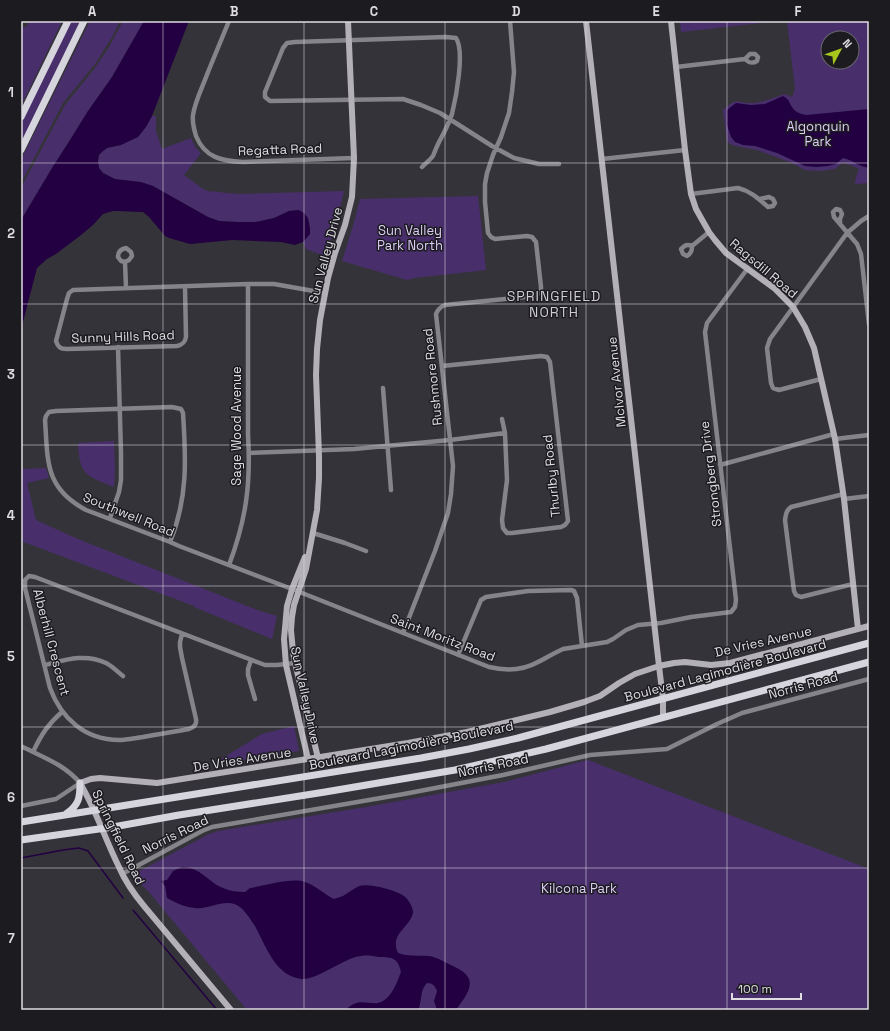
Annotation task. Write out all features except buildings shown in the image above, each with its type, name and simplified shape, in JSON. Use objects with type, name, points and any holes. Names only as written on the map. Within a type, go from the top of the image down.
[{"type":"main road","points":[[21,117],[68,21]]},
{"type":"main road","points":[[21,150],[84,21]]},
{"type":"main road","name":"Boulevard Lagimodière Boulevard","points":[[21,822],[368,767],[469,749],[518,738],[869,643]]},
{"type":"main road","points":[[21,840],[454,770],[546,749],[869,662]]},
{"type":"main road","points":[[65,815],[73,809],[77,803],[80,795],[80,783]]},
{"type":"street","name":"Regatta Road","points":[[229,21],[199,96],[193,116],[193,126],[197,139],[203,149],[217,159],[228,162],[354,158]]},
{"type":"street","name":"Sun Valley Drive","points":[[308,759],[286,665],[284,640],[287,606],[306,568],[316,510],[319,478],[316,375],[320,320],[335,253],[345,225],[352,197],[354,158],[348,21]]},
{"type":"street","points":[[497,148],[509,113],[512,92],[514,72],[510,21]]},
{"type":"street","name":"McIvor Avenue","points":[[586,21],[663,699],[663,717]]},
{"type":"street","name":"Ragsdill Road","points":[[671,21],[685,150],[691,194],[696,209],[709,232],[726,253],[774,288],[793,307],[805,327],[814,348],[835,436],[844,497],[858,629]]},
{"type":"street","points":[[422,167],[432,157],[450,119],[455,99],[460,61],[459,42],[456,38],[446,37],[287,43],[283,48],[265,92],[265,98],[270,101],[403,99],[440,113],[450,119],[497,148],[506,154],[539,164],[559,164]]},
{"type":"street","points":[[676,67],[745,59]]},
{"type":"street","name":"Rushmore Road","points":[[403,633],[448,514],[451,494],[453,466],[436,314],[441,307],[445,305],[535,296],[540,292],[541,287],[536,242],[532,237],[527,236],[495,239],[488,233],[485,184],[493,155],[497,148]]},
{"type":"street","points":[[602,159],[685,150]]},
{"type":"street","points":[[691,194],[738,188],[745,190],[760,199]]},
{"type":"street","points":[[821,379],[779,390],[773,388],[771,383],[767,348],[770,339],[847,232],[860,221],[869,216]]},
{"type":"street","points":[[840,224],[857,244],[861,254],[869,324]]},
{"type":"street","points":[[692,246],[709,232]]},
{"type":"street","points":[[125,262],[126,288]]},
{"type":"street","name":"Strongberg Drive","points":[[654,623],[731,612],[735,607],[736,600],[705,332],[707,323],[748,268]]},
{"type":"street","name":"Sage Wood Avenue","points":[[229,565],[238,541],[248,486],[248,284]]},
{"type":"street","name":"Sunny Hills Road","points":[[185,287],[186,337],[185,342],[181,345],[62,349],[58,346],[56,341],[69,293],[73,290],[274,284],[325,294]]},
{"type":"street","points":[[110,518],[119,492],[121,480],[118,347]]},
{"type":"street","name":"Thurlby Road","points":[[442,366],[541,356],[547,357],[550,362],[568,521],[565,525],[561,527],[512,533],[507,533],[503,528],[502,520],[507,480],[502,419]]},
{"type":"street","points":[[383,388],[391,490]]},
{"type":"street","points":[[120,409],[172,407],[181,410],[183,413],[185,475],[183,495],[178,518],[170,542]]},
{"type":"street","name":"Southwell Road","points":[[120,409],[52,411],[46,416],[50,473],[56,484],[69,499],[86,510],[295,590]]},
{"type":"street","points":[[249,453],[354,449],[450,440],[504,433]]},
{"type":"street","points":[[720,465],[835,436],[869,435]]},
{"type":"street","points":[[853,584],[801,597],[796,595],[794,591],[786,514],[787,510],[791,507],[844,497],[869,496]]},
{"type":"street","points":[[313,533],[366,551]]},
{"type":"street","name":"Alberhill Crescent","points":[[182,634],[180,647],[196,719],[194,727],[125,740],[112,740],[99,737],[85,731],[70,721],[54,700],[25,588],[25,580],[29,576],[35,577],[265,665],[295,664]]},
{"type":"street","name":"Sun Valley Drive","points":[[295,590],[291,630],[293,652],[318,758]]},
{"type":"street","name":"Saint Moritz Road","points":[[295,590],[489,668],[500,670],[523,669],[558,651],[607,642],[632,627],[654,623]]},
{"type":"street","points":[[458,655],[481,600],[486,597],[528,591],[574,591],[577,598],[582,646]]},
{"type":"street","name":"De Vries Avenue","points":[[80,783],[91,779],[100,778],[156,783],[318,758],[467,732],[550,712],[584,702],[600,696],[635,674],[659,666],[685,662],[711,665],[730,663],[869,626]]},
{"type":"street","points":[[45,665],[84,657],[106,663],[123,676]]},
{"type":"street","points":[[251,660],[248,675],[255,699]]},
{"type":"street","name":"Norris Road","points":[[122,874],[212,827],[495,777],[590,755],[667,749],[742,713],[869,679]]},
{"type":"street","points":[[33,752],[50,722],[62,712]]},
{"type":"street","name":"Springfield Road","points":[[21,746],[63,767],[80,783],[94,810],[122,874],[130,887],[230,1010]]},
{"type":"street","points":[[21,806],[58,798],[80,783]]},
{"type":"green space","points":[[29,21],[62,21],[21,106],[21,27],[27,27]]},
{"type":"green space","points":[[71,21],[80,21],[21,144],[21,124]]},
{"type":"green space","points":[[90,21],[120,21],[95,64],[63,103],[21,183],[21,160]]},
{"type":"green space","points":[[123,21],[144,21],[112,77],[88,111],[21,220],[21,188],[65,105],[95,68],[109,47]]},
{"type":"green space","points":[[779,21],[681,32],[680,22]]},
{"type":"green space","name":"Algonquin Park","points":[[787,21],[869,21],[869,183],[855,184],[859,169],[851,165],[842,163],[835,169],[820,171],[805,170],[792,163],[757,150],[735,146],[727,141],[723,110],[732,103],[761,102],[784,94],[792,97],[795,89]]},
{"type":"green space","points":[[152,116],[156,116],[156,131],[162,149],[191,138],[195,147],[201,153],[184,175],[203,189],[210,192],[241,194],[344,191],[335,228],[325,256],[306,249],[303,242],[310,234],[310,225],[305,217],[295,210],[289,211],[274,218],[256,222],[219,221],[208,217],[153,186],[115,179],[103,173],[99,168],[99,155],[107,148],[121,145],[146,127]]},
{"type":"green space","name":"Sun Valley Park North","points":[[478,196],[486,270],[407,280],[342,261],[360,199]]},
{"type":"green space","points":[[114,441],[114,487],[97,480],[82,468],[78,443]]},
{"type":"green space","points":[[46,468],[49,478],[27,483],[36,520],[78,539],[257,610],[277,616],[272,639],[194,606],[21,541],[21,469]]},
{"type":"green space","points":[[294,726],[299,751],[211,765],[262,734]]},
{"type":"green space","name":"Kilcona Park","points":[[588,760],[869,869],[869,1010],[247,1010],[148,891],[134,877],[134,874],[209,834],[218,831],[366,807],[504,782]]},
{"type":"shaded area","points":[[144,21],[189,21],[152,116],[146,127],[138,137],[121,145],[107,148],[103,151],[99,155],[99,168],[103,173],[115,179],[141,182],[153,186],[208,217],[219,221],[256,222],[274,218],[289,211],[299,210],[308,218],[310,234],[303,242],[295,245],[281,242],[232,240],[190,244],[165,236],[143,212],[113,211],[103,214],[81,235],[47,259],[37,268],[21,335],[21,220],[88,111],[112,77]]},
{"type":"shaded area","name":"Algonquin Park","points":[[783,96],[795,110],[806,115],[869,109],[869,168],[843,158],[836,164],[828,166],[805,166],[777,153],[735,142],[731,137],[727,125],[727,110],[736,103],[751,105],[765,104]]},
{"type":"shaded area","points":[[182,867],[193,869],[218,885],[237,892],[245,892],[250,888],[278,882],[293,881],[309,883],[334,899],[343,896],[363,885],[395,891],[409,901],[413,912],[410,920],[398,935],[396,947],[398,953],[432,957],[462,971],[467,976],[470,985],[466,996],[456,1010],[437,1010],[434,1001],[437,991],[434,985],[427,983],[422,992],[419,1008],[414,1010],[346,1010],[356,1003],[379,1003],[389,995],[401,972],[400,967],[394,959],[388,957],[361,956],[346,961],[315,976],[302,979],[293,977],[279,968],[249,917],[236,905],[225,903],[195,908],[187,907],[167,898],[165,886],[161,881],[167,880],[173,871]]},
{"type":"waterway","points":[[21,858],[79,848],[88,851],[123,898]]},
{"type":"waterway","points":[[133,910],[217,1010]]},
{"type":"district","name":"SPRINGFIELD NORTH","points":[[554,304]]}]
